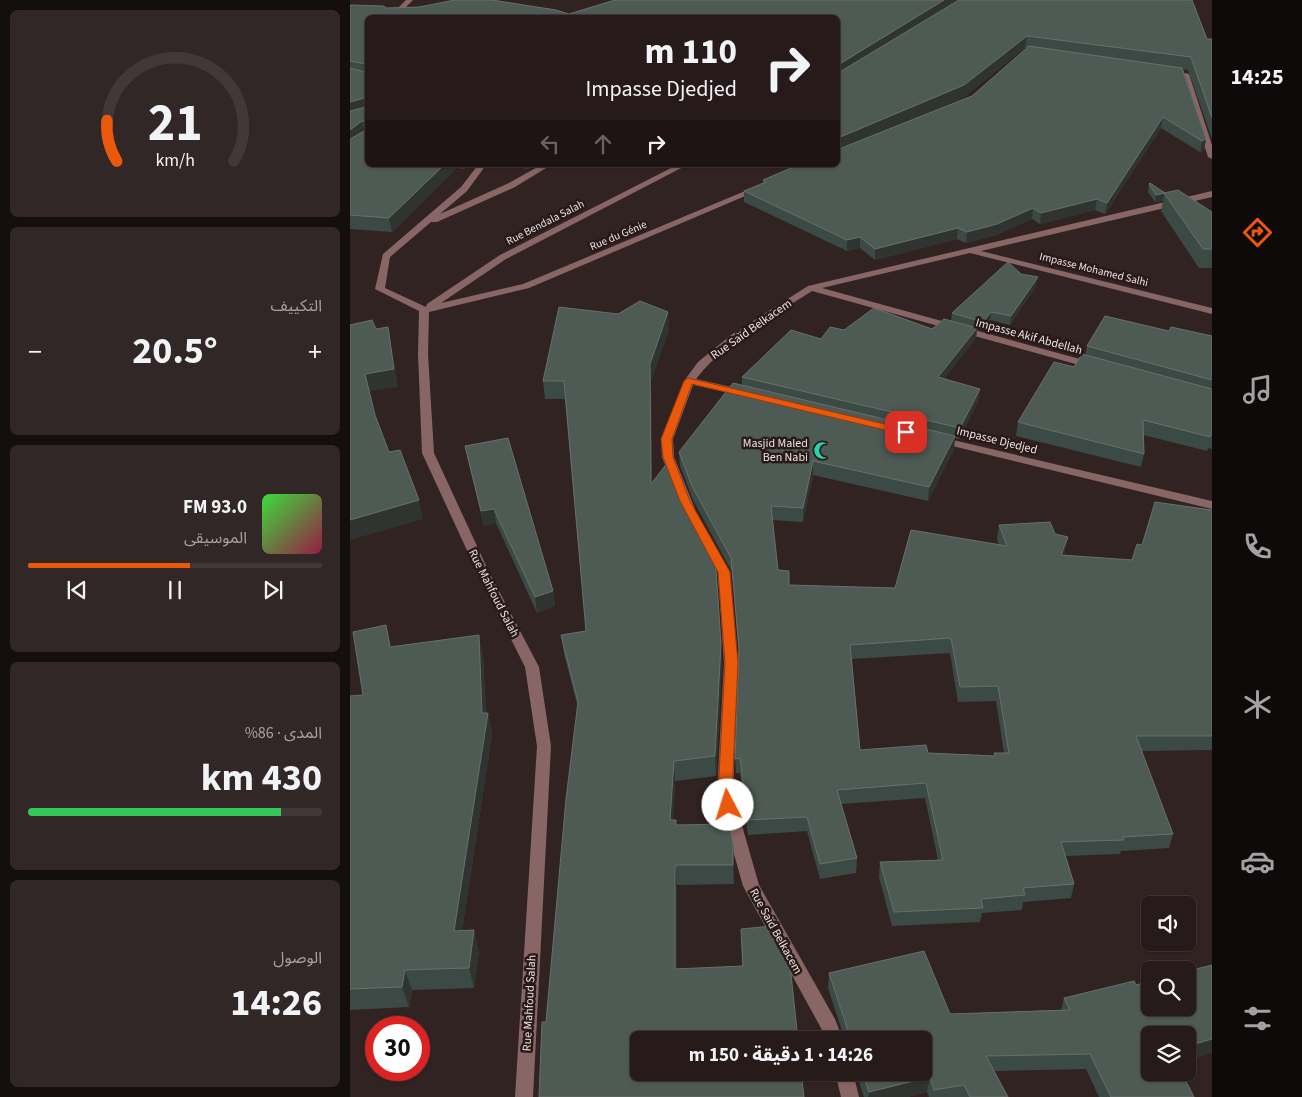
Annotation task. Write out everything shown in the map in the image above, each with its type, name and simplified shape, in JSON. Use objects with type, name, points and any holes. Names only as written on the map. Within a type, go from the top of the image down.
[{"type":"street","points":[[394,15],[410,0]]},
{"type":"street","points":[[1157,70],[1185,74],[1212,158]]},
{"type":"street","points":[[424,310],[380,289],[386,256],[464,189],[480,167]]},
{"type":"street","points":[[419,226],[512,185],[544,167]]},
{"type":"street","name":"Rue Bendala Salah","points":[[424,310],[502,257],[679,167]]},
{"type":"street","name":"Rue du Génie","points":[[424,310],[526,286],[770,184]]},
{"type":"street","name":"Rue Saïd Belkacem","points":[[694,517],[685,501],[668,457],[667,439],[688,381],[702,364],[735,337],[811,288],[1212,194]]},
{"type":"street","name":"Impasse Mohamed Salhi","points":[[971,251],[1212,312]]},
{"type":"street","name":"Impasse Akif Abdellah","points":[[811,288],[1107,370]]},
{"type":"street","name":"Rue Mahfoud Salah","points":[[424,310],[423,354],[428,453],[483,572],[532,667],[544,746],[524,1097]]},
{"type":"street","points":[[688,381],[756,395]]},
{"type":"street","name":"Impasse Djedjed","points":[[925,436],[1212,505]]},
{"type":"street","name":"Rue Saïd Belkacem","points":[[702,533],[724,572],[731,663],[725,794],[751,886],[831,1031]]},
{"type":"street","points":[[846,1081],[850,1097]]},
{"type":"building","points":[[455,0],[492,0],[556,10],[569,14],[615,0],[944,0],[840,64],[840,15],[365,15],[365,64],[350,61],[350,5],[384,6],[386,8],[419,7]]},
{"type":"building","points":[[959,0],[1192,0],[1207,39],[1212,39],[1212,118],[1191,57],[1027,36],[964,85],[840,137],[840,72]]},
{"type":"building","points":[[1029,46],[1182,68],[1206,139],[1202,141],[1163,117],[1107,203],[1097,199],[1041,213],[1033,208],[997,224],[967,232],[958,228],[875,249],[860,237],[847,240],[744,191],[766,182],[763,180],[793,167],[840,167],[840,149],[972,96]]},
{"type":"building","points":[[350,68],[365,72],[365,98],[350,102]]},
{"type":"building","points":[[365,107],[365,121],[362,121],[350,130],[350,111]]},
{"type":"building","points":[[365,131],[365,167],[442,167],[389,218],[350,215],[350,139]]},
{"type":"building","points":[[1150,183],[1165,193],[1156,195]]},
{"type":"building","points":[[1178,190],[1212,212],[1212,249],[1203,249],[1164,193]]},
{"type":"building","points":[[1008,262],[1021,274],[1038,277],[1011,316],[991,312],[983,322],[952,313]]},
{"type":"building","points":[[640,301],[668,312],[650,364],[651,484],[668,462],[676,484],[715,554],[721,644],[715,756],[674,761],[670,820],[676,820],[676,825],[728,824],[733,842],[733,865],[675,865],[675,969],[743,966],[741,929],[773,926],[789,955],[797,1031],[630,1031],[630,1081],[802,1081],[804,1097],[539,1097],[542,1022],[546,1022],[566,799],[578,702],[561,635],[586,631],[564,381],[543,381],[559,307],[618,314]]},
{"type":"building","points":[[874,308],[932,329],[944,319],[977,328],[938,377],[980,389],[960,428],[742,377],[791,330],[821,339],[830,327],[844,330]]},
{"type":"building","points":[[1105,316],[1169,331],[1171,327],[1212,336],[1212,380],[1087,346]]},
{"type":"building","points":[[372,320],[376,329],[388,327],[394,369],[365,374],[375,415],[389,452],[400,450],[419,500],[350,520],[350,325]]},
{"type":"building","points":[[1082,354],[1212,389],[1212,435],[1210,437],[1143,420],[1144,454],[1018,422],[1054,362],[1074,367]]},
{"type":"building","points":[[733,383],[955,436],[929,487],[813,461],[803,508],[771,506],[778,570],[789,571],[789,585],[895,588],[911,530],[1007,546],[999,525],[1050,522],[1055,534],[1068,537],[1061,555],[1132,560],[1137,544],[1142,545],[1155,502],[1212,510],[1212,736],[1136,736],[1173,834],[1123,837],[1124,840],[1061,842],[1074,884],[1023,888],[1025,895],[981,899],[983,908],[894,912],[880,862],[943,860],[926,783],[837,790],[857,858],[820,864],[807,817],[748,820],[740,758],[735,759],[739,649],[731,558],[692,486],[679,452]],"holes":[[[951,638],[960,687],[998,686],[1009,753],[994,753],[995,756],[928,753],[926,745],[860,750],[850,645]]]},
{"type":"building","points":[[508,438],[553,591],[535,597],[494,509],[481,511],[465,446]]},
{"type":"building","points":[[386,625],[390,647],[479,635],[482,713],[488,713],[454,931],[474,930],[469,968],[405,970],[402,987],[350,989],[350,696],[363,695],[353,632]]},
{"type":"building","points":[[924,951],[950,1014],[1070,1010],[1064,998],[1134,981],[1136,985],[1141,984],[1141,1016],[1196,1016],[1196,969],[1212,965],[1212,1039],[1196,1044],[1196,1026],[1141,1026],[1141,1081],[1186,1081],[1194,1097],[1111,1097],[1090,1054],[986,1056],[1008,1097],[970,1097],[964,1085],[934,1090],[931,1081],[932,1031],[848,1031],[829,973]]},
{"type":"building","points":[[865,1081],[914,1081],[869,1092]]},
{"type":"place","name":"Masjid Maled Ben Nabi","points":[[822,450]]},
{"type":"route","points":[[728,805],[725,794],[731,663],[724,572],[685,501],[668,457],[667,439],[688,381],[738,391],[906,432]]}]
